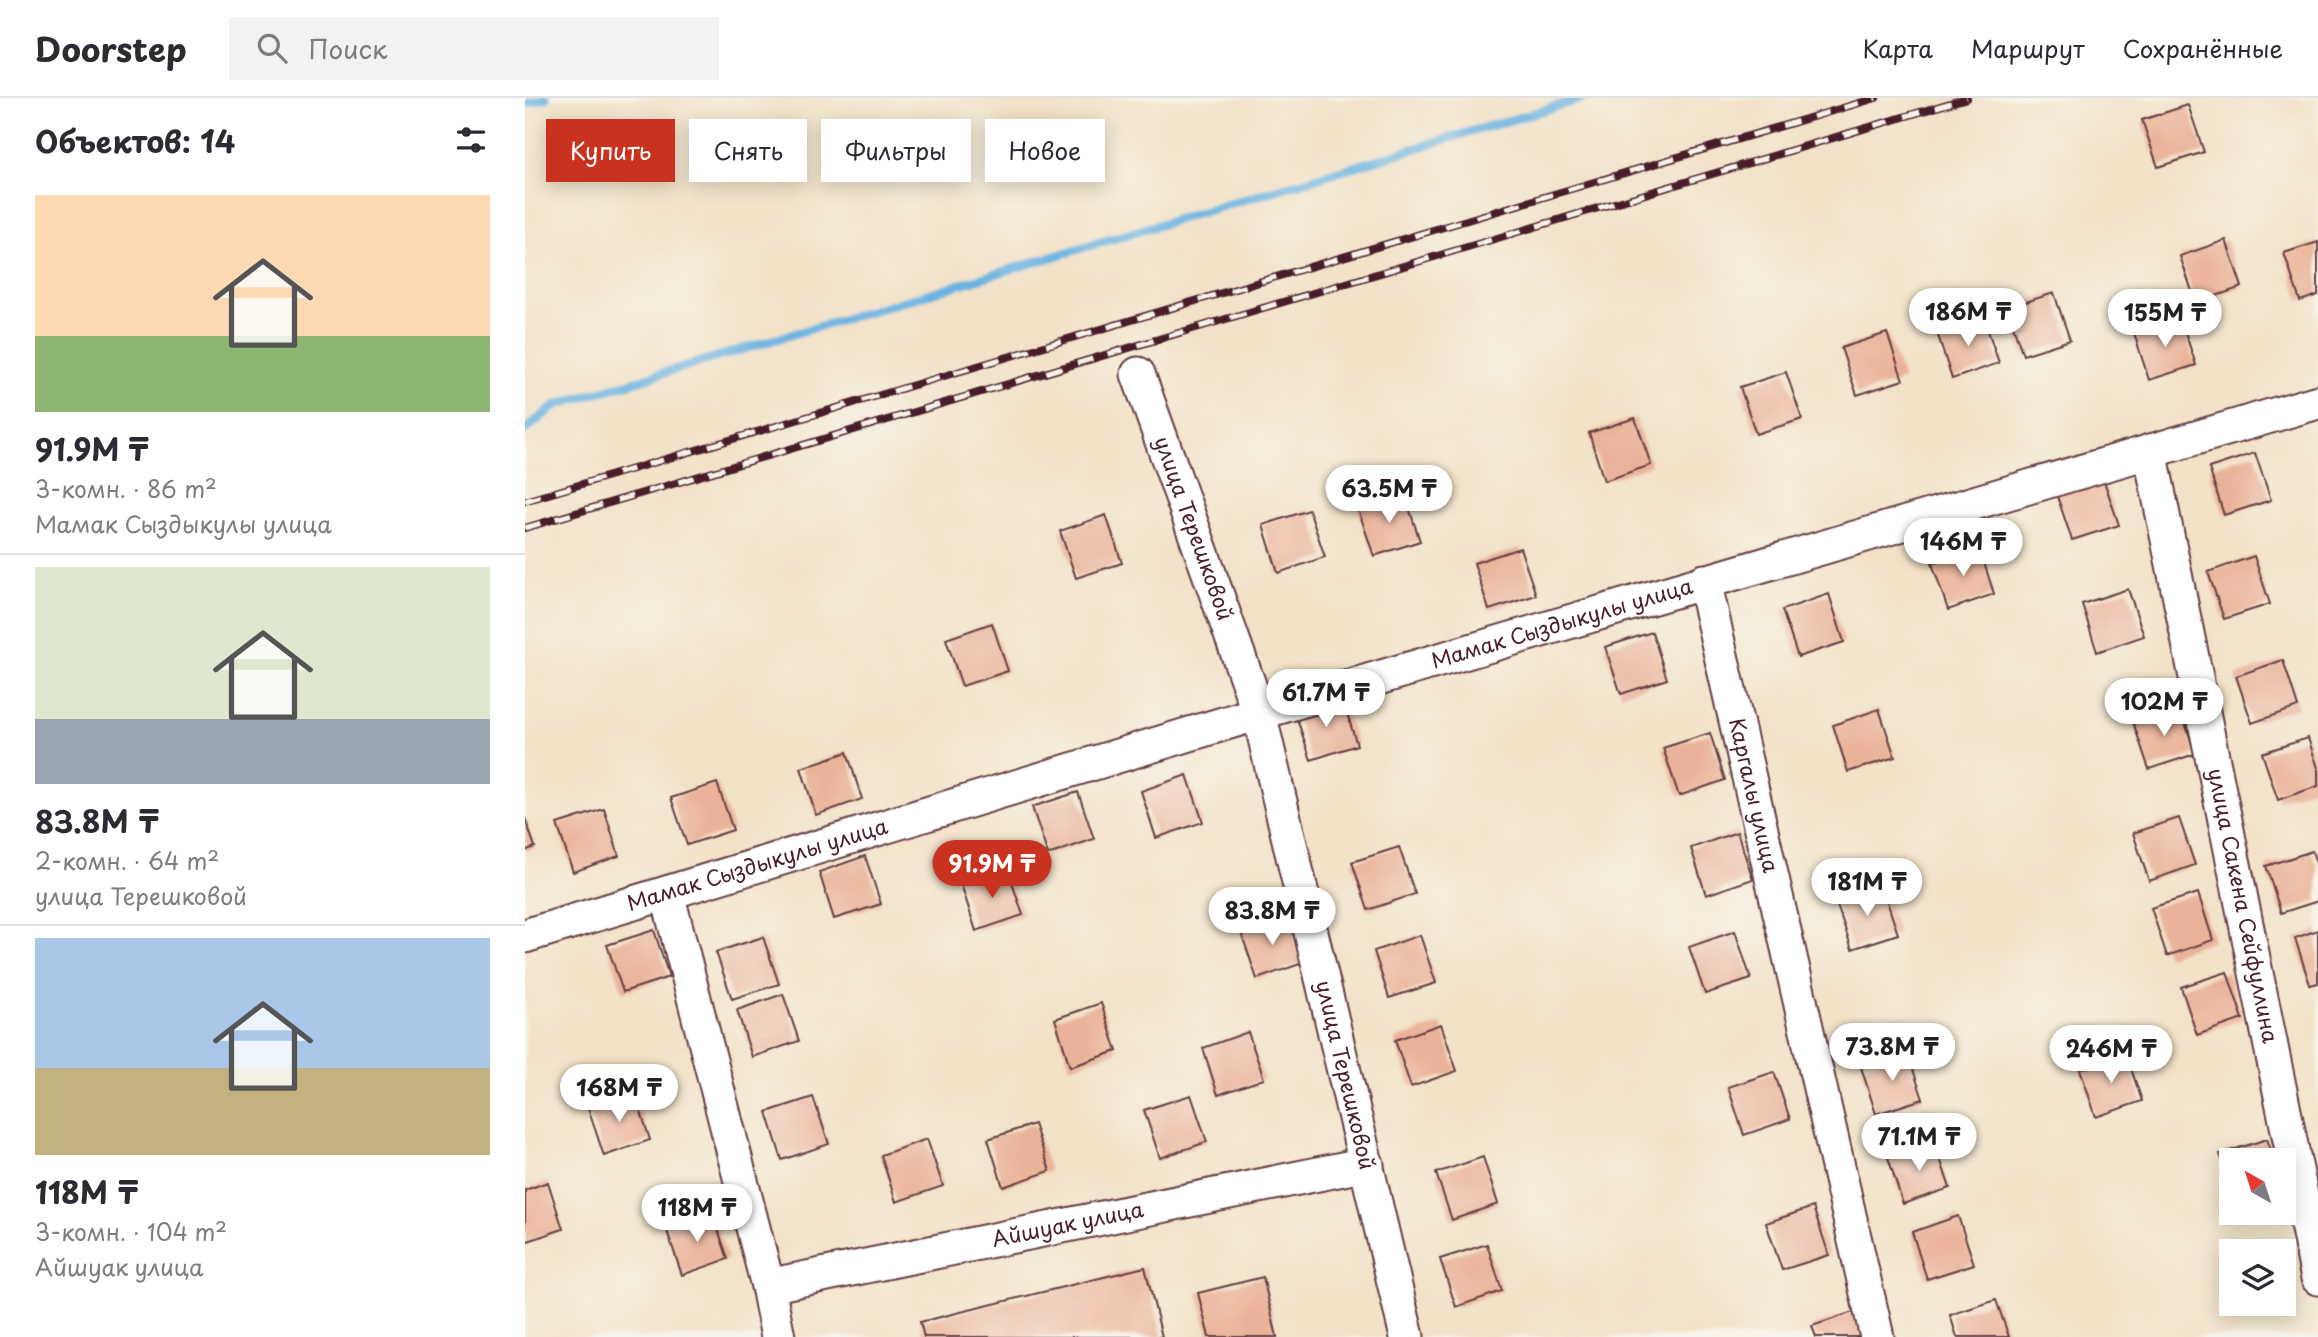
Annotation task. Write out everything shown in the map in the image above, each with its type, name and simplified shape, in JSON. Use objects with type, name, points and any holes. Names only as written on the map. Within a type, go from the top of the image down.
[{"type":"street","name":"улица Терешковой","points":[[1138,374],[1259,713],[1407,1337]]},
{"type":"street","name":"Мамак Сыздыкулы улица","points":[[525,936],[1259,713],[2318,402]]},
{"type":"street","name":"улица Сакена Сейфуллина","points":[[2150,451],[2318,1278]]},
{"type":"street","name":"Каргалы улица","points":[[1704,581],[1877,1337]]},
{"type":"street","points":[[667,893],[768,1286],[778,1337]]},
{"type":"street","name":"Айшуак улица","points":[[768,1286],[1367,1164]]},
{"type":"building","points":[[2188,105],[2204,152],[2158,167],[2142,120]]},
{"type":"building","points":[[2226,240],[2242,287],[2196,303],[2180,256]]},
{"type":"building","points":[[2318,242],[2318,295],[2300,301],[2284,253]]},
{"type":"building","points":[[2054,293],[2070,340],[2023,355],[2007,308]]},
{"type":"building","points":[[1983,316],[1999,363],[1952,379],[1937,332]]},
{"type":"building","points":[[2180,317],[2196,365],[2149,380],[2134,333]]},
{"type":"building","points":[[1887,333],[1903,380],[1857,395],[1841,348]]},
{"type":"building","points":[[1786,372],[1802,419],[1756,434],[1740,387]]},
{"type":"building","points":[[1635,418],[1651,465],[1604,481],[1589,433]]},
{"type":"building","points":[[2255,453],[2271,500],[2224,515],[2209,468]]},
{"type":"building","points":[[2103,478],[2119,525],[2072,540],[2056,493]]},
{"type":"building","points":[[1404,493],[1420,541],[1374,556],[1358,509]]},
{"type":"building","points":[[1309,510],[1325,557],[1278,573],[1263,525]]},
{"type":"building","points":[[1106,515],[1122,563],[1076,578],[1060,531]]},
{"type":"building","points":[[1979,547],[1994,594],[1948,610],[1932,563]]},
{"type":"building","points":[[1520,548],[1536,595],[1489,610],[1474,563]]},
{"type":"building","points":[[2254,556],[2270,604],[2224,619],[2208,572]]},
{"type":"building","points":[[2128,589],[2144,636],[2097,652],[2082,604]]},
{"type":"building","points":[[1829,594],[1844,642],[1798,657],[1782,610]]},
{"type":"building","points":[[992,623],[1008,671],[962,686],[946,639]]},
{"type":"building","points":[[1652,632],[1667,679],[1621,694],[1605,647]]},
{"type":"building","points":[[2283,660],[2298,707],[2252,723],[2236,676]]},
{"type":"building","points":[[1342,697],[1357,745],[1311,760],[1295,713]]},
{"type":"building","points":[[2180,707],[2195,754],[2149,769],[2133,722]]},
{"type":"building","points":[[1879,709],[1895,757],[1848,772],[1833,725]]},
{"type":"building","points":[[1710,733],[1725,780],[1679,796],[1663,748]]},
{"type":"building","points":[[2308,738],[2318,768],[2318,786],[2278,800],[2262,753]]},
{"type":"building","points":[[847,752],[862,799],[816,815],[801,768]]},
{"type":"building","points":[[1187,775],[1203,822],[1156,838],[1141,791]]},
{"type":"building","points":[[717,783],[733,830],[687,845],[671,798]]},
{"type":"building","points":[[1078,792],[1094,839],[1048,855],[1032,807]]},
{"type":"building","points":[[604,809],[619,856],[573,872],[557,824]]},
{"type":"building","points":[[525,818],[535,847],[525,851]]},
{"type":"building","points":[[2179,818],[2195,865],[2149,881],[2133,833]]},
{"type":"building","points":[[1737,832],[1753,879],[1706,895],[1691,848]]},
{"type":"building","points":[[1399,847],[1415,894],[1368,910],[1352,862]]},
{"type":"building","points":[[2312,851],[2318,869],[2318,901],[2281,913],[2266,866]]},
{"type":"building","points":[[865,856],[881,904],[834,919],[819,872]]},
{"type":"building","points":[[1007,868],[1023,915],[976,931],[961,884]]},
{"type":"building","points":[[1882,887],[1898,934],[1852,949],[1836,902]]},
{"type":"building","points":[[2198,893],[2213,940],[2167,956],[2151,908]]},
{"type":"building","points":[[1288,916],[1303,963],[1257,979],[1241,932]]},
{"type":"building","points":[[654,930],[669,977],[623,992],[607,945]]},
{"type":"building","points":[[2318,930],[2318,983],[2310,985],[2295,938]]},
{"type":"building","points":[[1735,931],[1751,979],[1705,994],[1689,947]]},
{"type":"building","points":[[1420,935],[1436,983],[1389,998],[1374,951]]},
{"type":"building","points":[[763,937],[779,984],[732,999],[716,952]]},
{"type":"building","points":[[2227,972],[2243,1019],[2197,1035],[2181,987]]},
{"type":"building","points":[[783,994],[799,1041],[752,1057],[737,1010]]},
{"type":"building","points":[[1101,1003],[1117,1051],[1070,1067],[1055,1019]]},
{"type":"building","points":[[1441,1024],[1457,1071],[1411,1087],[1395,1040]]},
{"type":"building","points":[[1248,1032],[1264,1079],[1218,1095],[1203,1048]]},
{"type":"building","points":[[1907,1052],[1923,1099],[1876,1114],[1861,1067]]},
{"type":"building","points":[[2126,1054],[2142,1101],[2096,1117],[2080,1069]]},
{"type":"building","points":[[1774,1072],[1790,1119],[1744,1135],[1728,1087]]},
{"type":"building","points":[[635,1093],[650,1140],[604,1156],[588,1108]]},
{"type":"building","points":[[1191,1095],[1207,1142],[1160,1158],[1144,1110]]},
{"type":"building","points":[[813,1097],[829,1144],[782,1160],[767,1112]]},
{"type":"building","points":[[1034,1124],[1050,1171],[1003,1187],[988,1139]]},
{"type":"building","points":[[927,1139],[943,1186],[896,1202],[881,1155]]},
{"type":"building","points":[[2267,1139],[2270,1148],[2239,1148]]},
{"type":"building","points":[[1934,1141],[1950,1188],[1903,1204],[1888,1157]]},
{"type":"building","points":[[1483,1157],[1498,1204],[1452,1220],[1436,1173]]},
{"type":"building","points":[[548,1182],[563,1229],[525,1242],[525,1190]]},
{"type":"building","points":[[1813,1207],[1829,1255],[1782,1270],[1766,1223]]},
{"type":"building","points":[[712,1212],[728,1259],[682,1275],[666,1228]]},
{"type":"building","points":[[1958,1216],[1974,1264],[1927,1279],[1912,1232]]},
{"type":"building","points":[[1487,1244],[1502,1291],[1456,1307],[1440,1259]]},
{"type":"building","points":[[1145,1267],[1162,1337],[924,1337],[920,1322]]},
{"type":"building","points":[[1263,1277],[1277,1337],[1209,1337],[1198,1293]]},
{"type":"building","points":[[1996,1300],[2009,1337],[1957,1337],[1950,1315]]},
{"type":"building","points":[[1859,1310],[1868,1337],[1816,1337],[1812,1326]]},
{"type":"waterway","points":[[525,104],[546,98]]},
{"type":"waterway","points":[[525,430],[556,405],[1584,98]]},
{"type":"railway","points":[[525,501],[1876,98]]},
{"type":"railway","points":[[525,528],[1967,98]]}]
